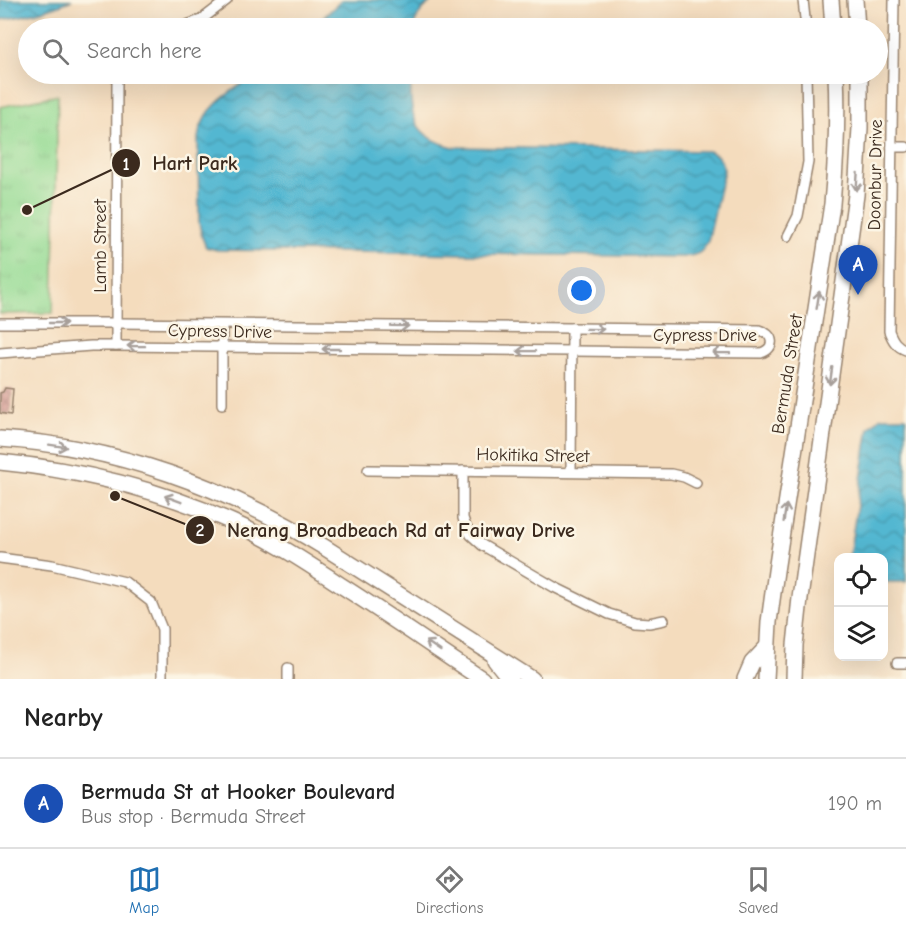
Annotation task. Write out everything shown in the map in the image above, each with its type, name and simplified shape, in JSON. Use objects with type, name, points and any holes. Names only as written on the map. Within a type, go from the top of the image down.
[{"type":"main road","points":[[831,0],[833,18]]},
{"type":"main road","points":[[855,0],[856,18]]},
{"type":"main road","name":"Bermuda Street","points":[[766,679],[767,647],[776,571],[832,204],[836,84]]},
{"type":"main road","points":[[794,679],[800,598],[856,195],[860,84]]},
{"type":"main road","points":[[0,440],[50,445],[109,456],[184,479],[241,501],[290,526],[532,679]]},
{"type":"main road","points":[[0,462],[50,468],[124,484],[158,493],[234,522],[289,551],[482,679]]},
{"type":"main road","points":[[745,679],[752,663],[767,647]]},
{"type":"main road","points":[[490,653],[510,679]]},
{"type":"street","points":[[204,18],[227,0]]},
{"type":"street","points":[[803,0],[805,18]]},
{"type":"street","name":"Doonbur Drive","points":[[894,0],[890,331],[894,342],[903,348]]},
{"type":"street","name":"Lamb Street","points":[[116,346],[117,84]]},
{"type":"street","points":[[788,236],[798,216],[808,162],[806,84]]},
{"type":"street","points":[[892,147],[906,147]]},
{"type":"street","name":"Cypress Drive","points":[[0,323],[759,330],[765,332],[772,340],[771,346],[761,353],[116,346],[0,353]]},
{"type":"street","points":[[222,325],[222,405]]},
{"type":"street","points":[[571,472],[572,328]]},
{"type":"street","name":"Hokitika Street","points":[[368,470],[671,474],[696,483]]},
{"type":"street","points":[[463,471],[463,518],[471,535],[482,544],[554,587],[609,614],[635,622],[649,623],[664,620]]},
{"type":"street","points":[[0,558],[52,565],[125,582],[151,602],[162,629],[162,679]]},
{"type":"street","points":[[288,668],[288,679]]},
{"type":"green space","points":[[58,95],[53,313],[0,314],[0,107]]},
{"type":"water","points":[[0,0],[72,0],[36,12],[0,20]]},
{"type":"water","points":[[342,0],[435,0],[426,6],[418,18],[323,18]]},
{"type":"water","points":[[241,84],[411,84],[413,111],[421,129],[428,136],[453,147],[708,151],[719,158],[724,170],[708,241],[704,249],[698,253],[683,257],[217,250],[206,247],[199,223],[198,138],[201,127],[212,108]]},
{"type":"water","points":[[881,417],[906,417],[906,582],[888,582],[888,553],[850,553],[869,428]]},
{"type":"building","points":[[5,388],[13,389],[11,415],[0,413],[0,393]]},
{"type":"place","name":"Hart Park","points":[[27,210]]},
{"type":"place","name":"Bermuda St at Hooker Boulevard","points":[[858,295]]},
{"type":"place","name":"Nerang Broadbeach Rd at Fairway Drive","points":[[115,496]]}]
